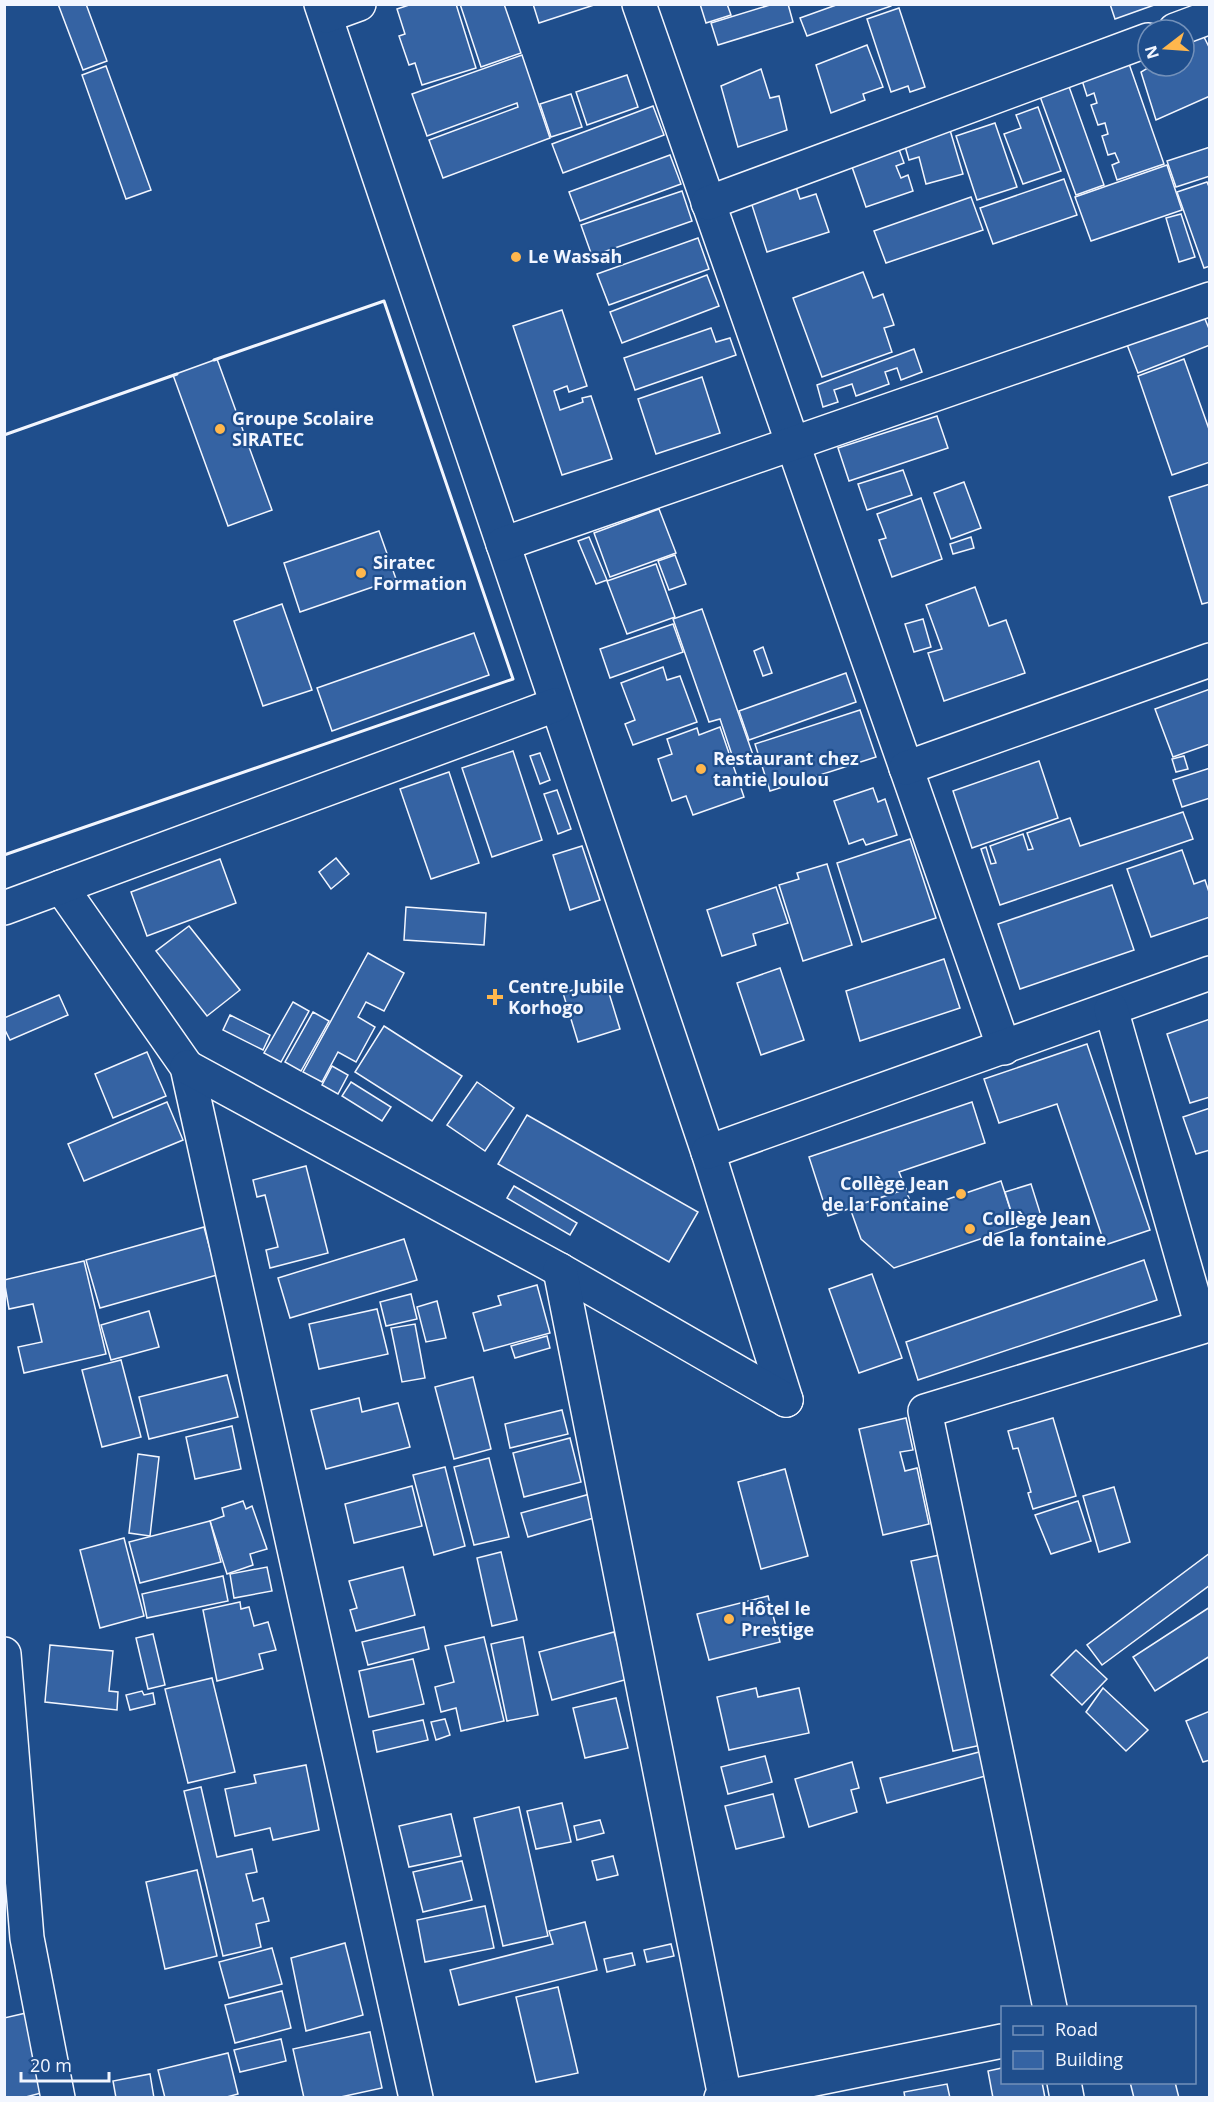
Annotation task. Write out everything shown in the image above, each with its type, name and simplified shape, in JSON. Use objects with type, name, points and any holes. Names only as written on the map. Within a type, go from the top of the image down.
[{"type":"street","points":[[187,1067],[560,1270],[786,1400],[708,1152],[555,705],[504,544],[324,10],[359,4]]},
{"type":"street","points":[[639,4],[1004,1048]]},
{"type":"street","points":[[708,203],[1136,44]]},
{"type":"street","points":[[504,544],[1209,299]]},
{"type":"street","points":[[906,768],[1209,660]]},
{"type":"street","points":[[4,908],[555,705]]},
{"type":"street","points":[[61,886],[187,1067],[416,2097]]},
{"type":"street","points":[[708,1152],[1209,973]]},
{"type":"street","points":[[1050,2006],[925,1411],[1202,1327],[1111,1009]]},
{"type":"street","points":[[560,1270],[723,2097],[1001,2041]]},
{"type":"street","points":[[4,1654],[27,1938],[58,2097]]},
{"type":"building","points":[[58,4],[86,4],[107,61],[83,70]]},
{"type":"building","points":[[412,4],[456,4],[476,68],[422,85],[415,63],[409,65],[399,36],[405,34],[397,9]]},
{"type":"building","points":[[460,4],[504,4],[521,53],[481,67]]},
{"type":"building","points":[[533,4],[597,4],[539,23]]},
{"type":"building","points":[[700,4],[727,4],[731,15],[706,23]]},
{"type":"building","points":[[773,4],[788,4],[793,22],[718,45],[711,23]]},
{"type":"building","points":[[839,4],[891,4],[891,6],[807,36],[800,18]]},
{"type":"building","points":[[1110,4],[1157,4],[1115,19]]},
{"type":"building","points":[[899,8],[925,87],[910,92],[908,86],[891,92],[867,19]]},
{"type":"building","points":[[1203,35],[1210,49],[1210,96],[1156,120],[1143,78],[1196,78],[1196,39]]},
{"type":"building","points":[[867,45],[883,87],[863,94],[865,100],[831,113],[816,65]]},
{"type":"building","points":[[522,55],[550,138],[443,178],[429,140],[518,107],[517,103],[427,136],[412,94]]},
{"type":"building","points":[[1127,58],[1164,164],[1117,180],[1112,165],[1119,162],[1115,153],[1108,155],[1102,136],[1108,134],[1105,123],[1098,125],[1091,105],[1097,103],[1094,93],[1087,96],[1080,74]]},
{"type":"building","points":[[106,66],[151,190],[126,199],[82,75]]},
{"type":"building","points":[[761,69],[770,98],[779,96],[787,130],[738,147],[721,86]]},
{"type":"building","points":[[627,75],[638,107],[587,125],[576,92]]},
{"type":"building","points":[[1067,81],[1104,185],[1076,195],[1038,91]]},
{"type":"building","points":[[571,94],[582,127],[551,137],[540,104]]},
{"type":"building","points":[[653,106],[664,135],[563,173],[552,144]]},
{"type":"building","points":[[1038,107],[1061,171],[1023,184],[1004,134],[1021,128],[1016,115]]},
{"type":"building","points":[[995,123],[1017,187],[977,200],[956,136]]},
{"type":"building","points":[[950,130],[963,174],[926,184],[919,157],[909,160],[903,139]]},
{"type":"building","points":[[896,141],[904,163],[896,166],[901,178],[908,175],[913,191],[866,207],[851,164]]},
{"type":"building","points":[[1210,147],[1210,176],[1176,187],[1167,161]]},
{"type":"building","points":[[670,155],[681,184],[580,221],[569,192]]},
{"type":"building","points":[[1167,165],[1182,210],[1091,241],[1075,197]]},
{"type":"building","points":[[1064,179],[1077,215],[993,244],[980,208]]},
{"type":"building","points":[[1207,182],[1210,189],[1210,266],[1204,268],[1177,192]]},
{"type":"building","points":[[796,187],[800,199],[816,194],[829,232],[767,252],[751,202]]},
{"type":"building","points":[[682,191],[692,221],[592,256],[581,225]]},
{"type":"building","points":[[971,197],[983,230],[886,263],[874,231]]},
{"type":"building","points":[[1181,214],[1195,257],[1179,262],[1166,218]]},
{"type":"building","points":[[698,238],[709,269],[609,305],[597,274]]},
{"type":"building","points":[[863,272],[873,298],[883,294],[894,325],[884,328],[892,352],[822,377],[793,298]]},
{"type":"building","points":[[707,275],[719,306],[622,343],[610,312]]},
{"type":"building","points":[[562,310],[587,386],[569,392],[567,386],[554,391],[560,410],[583,402],[582,398],[591,396],[612,459],[562,475],[513,326]]},
{"type":"building","points":[[1202,312],[1210,331],[1210,345],[1138,373],[1126,342]]},
{"type":"building","points":[[711,328],[716,342],[730,338],[736,355],[635,390],[624,358]]},
{"type":"building","points":[[914,349],[922,372],[901,380],[897,368],[885,372],[889,384],[856,396],[852,384],[834,390],[838,402],[823,407],[817,385]]},
{"type":"building","points":[[217,359],[272,510],[228,526],[173,375]]},
{"type":"building","points":[[1184,359],[1210,432],[1210,462],[1172,475],[1138,376]]},
{"type":"building","points":[[702,377],[720,433],[656,454],[638,399]]},
{"type":"building","points":[[937,416],[948,448],[849,481],[838,448]]},
{"type":"building","points":[[903,470],[912,495],[867,510],[858,484]]},
{"type":"building","points":[[964,482],[981,528],[951,539],[934,493]]},
{"type":"building","points":[[1210,484],[1210,602],[1202,604],[1169,497]]},
{"type":"building","points":[[921,498],[942,559],[892,577],[879,540],[886,538],[877,514]]},
{"type":"building","points":[[659,509],[676,553],[610,577],[594,533]]},
{"type":"building","points":[[379,531],[396,579],[300,612],[284,563]]},
{"type":"building","points":[[589,537],[607,580],[596,584],[578,541]]},
{"type":"building","points":[[971,537],[974,548],[953,554],[950,544]]},
{"type":"building","points":[[675,555],[686,584],[669,590],[658,561]]},
{"type":"building","points":[[656,564],[675,617],[627,634],[607,581]]},
{"type":"building","points":[[975,587],[989,626],[1006,620],[1025,673],[944,701],[928,653],[942,649],[926,605]]},
{"type":"building","points":[[282,604],[312,690],[263,706],[234,621]]},
{"type":"building","points":[[702,609],[753,755],[734,761],[720,719],[709,722],[673,619]]},
{"type":"building","points":[[923,619],[931,647],[914,652],[905,624]]},
{"type":"building","points":[[673,624],[683,652],[610,678],[600,649]]},
{"type":"building","points":[[474,633],[489,675],[332,731],[317,688]]},
{"type":"building","points":[[763,647],[772,673],[763,676],[754,651]]},
{"type":"building","points":[[663,667],[667,680],[680,676],[697,722],[633,745],[625,724],[635,720],[621,683]]},
{"type":"building","points":[[846,673],[856,702],[749,740],[739,711]]},
{"type":"building","points":[[1210,689],[1210,744],[1173,757],[1155,709]]},
{"type":"building","points":[[860,710],[876,757],[770,791],[755,744]]},
{"type":"building","points":[[720,727],[744,797],[693,815],[686,796],[672,801],[658,759],[672,754],[667,739],[697,728],[699,735]]},
{"type":"building","points":[[513,751],[542,840],[492,857],[462,768]]},
{"type":"building","points":[[540,753],[550,780],[540,784],[530,756]]},
{"type":"building","points":[[1184,756],[1188,769],[1176,772],[1172,759]]},
{"type":"building","points":[[1039,761],[1058,818],[972,848],[953,791]]},
{"type":"building","points":[[1210,768],[1210,798],[1182,807],[1173,780]]},
{"type":"building","points":[[449,772],[479,863],[431,879],[400,789]]},
{"type":"building","points":[[873,788],[878,802],[885,799],[897,835],[866,845],[863,839],[849,844],[834,801]]},
{"type":"building","points":[[557,790],[571,829],[558,834],[544,794]]},
{"type":"building","points":[[1183,812],[1193,839],[1000,905],[981,849],[986,847],[991,864],[996,863],[990,846],[1023,834],[1028,850],[1033,849],[1027,833],[1070,818],[1080,846]]},
{"type":"building","points":[[910,839],[936,918],[862,942],[837,863]]},
{"type":"building","points":[[582,846],[600,900],[570,910],[553,855]]},
{"type":"building","points":[[1182,850],[1194,884],[1205,880],[1210,895],[1210,917],[1151,937],[1127,869]]},
{"type":"building","points":[[336,858],[349,874],[331,889],[319,872]]},
{"type":"building","points":[[220,859],[236,903],[147,936],[131,892]]},
{"type":"building","points":[[827,864],[852,945],[803,961],[779,885],[799,879],[797,873]]},
{"type":"building","points":[[1112,885],[1134,950],[1020,989],[998,924]]},
{"type":"building","points":[[776,887],[788,923],[753,934],[756,945],[722,956],[707,910]]},
{"type":"building","points":[[406,907],[486,913],[484,945],[404,940]]},
{"type":"building","points":[[189,926],[240,990],[207,1016],[156,951]]},
{"type":"building","points":[[368,953],[404,973],[384,1011],[366,1002],[358,1017],[375,1027],[356,1062],[338,1052],[322,1082],[303,1072]]},
{"type":"building","points":[[944,959],[960,1008],[860,1041],[846,991]]},
{"type":"building","points":[[780,968],[804,1040],[761,1055],[737,983]]},
{"type":"building","points":[[605,980],[620,1029],[578,1042],[563,993]]},
{"type":"building","points":[[59,995],[68,1015],[10,1040],[4,1028],[4,1018]]},
{"type":"building","points":[[293,1002],[309,1011],[281,1062],[264,1053]]},
{"type":"building","points":[[313,1012],[329,1021],[301,1071],[285,1062]]},
{"type":"building","points":[[230,1015],[270,1035],[263,1050],[223,1030]]},
{"type":"building","points":[[1210,1019],[1210,1097],[1190,1103],[1167,1034]]},
{"type":"building","points":[[384,1026],[462,1076],[432,1121],[355,1072]]},
{"type":"building","points":[[1087,1044],[1150,1230],[1105,1245],[1057,1104],[999,1123],[984,1079]]},
{"type":"building","points":[[147,1052],[166,1096],[113,1118],[95,1074]]},
{"type":"building","points":[[332,1066],[348,1075],[338,1094],[322,1085]]},
{"type":"building","points":[[351,1082],[391,1107],[382,1121],[342,1096]]},
{"type":"building","points":[[477,1082],[514,1108],[485,1151],[447,1125]]},
{"type":"building","points":[[167,1102],[183,1140],[84,1181],[68,1144]]},
{"type":"building","points":[[972,1102],[985,1143],[899,1172],[906,1189],[828,1216],[809,1157]]},
{"type":"building","points":[[1210,1108],[1210,1150],[1196,1154],[1183,1117]]},
{"type":"building","points":[[527,1115],[698,1212],[669,1262],[498,1164]]},
{"type":"building","points":[[306,1166],[328,1253],[270,1268],[266,1250],[278,1247],[265,1195],[257,1197],[253,1180]]},
{"type":"building","points":[[1001,1181],[1016,1227],[894,1268],[861,1239],[850,1208],[906,1189],[913,1211]]},
{"type":"building","points":[[1031,1184],[1042,1219],[1016,1227],[1005,1192]]},
{"type":"building","points":[[514,1186],[577,1223],[570,1235],[507,1198]]},
{"type":"building","points":[[204,1227],[217,1275],[100,1308],[86,1260]]},
{"type":"building","points":[[404,1239],[417,1280],[290,1318],[278,1278]]},
{"type":"building","points":[[1144,1260],[1157,1300],[918,1380],[906,1342]]},
{"type":"building","points":[[84,1261],[106,1354],[24,1373],[18,1347],[42,1342],[33,1304],[9,1309],[4,1280]]},
{"type":"building","points":[[872,1274],[902,1358],[859,1373],[829,1289]]},
{"type":"building","points":[[537,1285],[550,1333],[484,1351],[473,1313],[501,1305],[498,1296]]},
{"type":"building","points":[[411,1294],[417,1319],[386,1326],[380,1302]]},
{"type":"building","points":[[437,1301],[446,1338],[426,1342],[417,1307]]},
{"type":"building","points":[[377,1309],[388,1354],[319,1369],[309,1324]]},
{"type":"building","points":[[149,1311],[159,1347],[111,1360],[101,1325]]},
{"type":"building","points":[[415,1324],[425,1378],[402,1382],[391,1328]]},
{"type":"building","points":[[547,1336],[550,1348],[515,1358],[511,1346]]},
{"type":"building","points":[[121,1360],[141,1437],[102,1447],[82,1370]]},
{"type":"building","points":[[227,1375],[238,1417],[149,1439],[139,1397]]},
{"type":"building","points":[[473,1377],[491,1449],[454,1459],[435,1387]]},
{"type":"building","points":[[359,1398],[362,1412],[398,1403],[410,1447],[326,1469],[311,1410]]},
{"type":"building","points":[[562,1410],[568,1434],[510,1448],[505,1424]]},
{"type":"building","points":[[906,1418],[913,1450],[900,1452],[905,1471],[917,1468],[929,1524],[883,1535],[859,1429]]},
{"type":"building","points":[[1053,1418],[1076,1496],[1033,1509],[1028,1493],[1031,1492],[1018,1448],[1013,1449],[1008,1431]]},
{"type":"building","points":[[232,1426],[241,1469],[195,1479],[186,1437]]},
{"type":"building","points":[[570,1438],[581,1482],[524,1497],[513,1453]]},
{"type":"building","points":[[138,1454],[159,1457],[150,1536],[129,1533]]},
{"type":"building","points":[[489,1458],[509,1537],[474,1545],[454,1467]]},
{"type":"building","points":[[445,1467],[465,1546],[434,1555],[413,1475]]},
{"type":"building","points":[[785,1469],[808,1556],[761,1569],[738,1482]]},
{"type":"building","points":[[412,1486],[422,1526],[354,1543],[345,1504]]},
{"type":"building","points":[[1114,1487],[1130,1542],[1099,1552],[1083,1496]]},
{"type":"building","points":[[590,1494],[597,1517],[528,1537],[521,1513]]},
{"type":"building","points":[[243,1501],[246,1509],[252,1506],[267,1549],[250,1554],[253,1565],[227,1574],[210,1521],[224,1516],[222,1508]]},
{"type":"building","points":[[1078,1501],[1091,1541],[1051,1554],[1035,1515]]},
{"type":"building","points":[[210,1521],[221,1562],[140,1583],[129,1542]]},
{"type":"building","points":[[124,1538],[144,1616],[100,1628],[80,1550]]},
{"type":"building","points":[[501,1552],[517,1620],[492,1626],[477,1558]]},
{"type":"building","points":[[949,1553],[991,1743],[953,1751],[911,1561]]},
{"type":"building","points":[[1210,1553],[1210,1585],[1102,1665],[1087,1645]]},
{"type":"building","points":[[267,1567],[272,1591],[234,1598],[230,1574]]},
{"type":"building","points":[[403,1567],[415,1615],[356,1631],[350,1610],[357,1608],[349,1581]]},
{"type":"building","points":[[223,1576],[228,1601],[147,1618],[142,1594]]},
{"type":"building","points":[[768,1596],[780,1642],[709,1660],[697,1614]]},
{"type":"building","points":[[240,1602],[241,1609],[249,1607],[254,1626],[268,1622],[276,1650],[259,1654],[263,1669],[217,1681],[203,1610]]},
{"type":"building","points":[[1210,1607],[1210,1656],[1155,1691],[1133,1657]]},
{"type":"building","points":[[424,1627],[429,1649],[368,1665],[362,1642]]},
{"type":"building","points":[[614,1632],[628,1679],[552,1700],[539,1652]]},
{"type":"building","points":[[153,1634],[165,1685],[148,1689],[136,1638]]},
{"type":"building","points":[[484,1637],[504,1721],[461,1731],[456,1708],[441,1712],[435,1687],[454,1682],[445,1646]]},
{"type":"building","points":[[523,1637],[538,1715],[507,1721],[491,1644]]},
{"type":"building","points":[[50,1645],[113,1651],[109,1691],[118,1692],[117,1710],[45,1702]]},
{"type":"building","points":[[1076,1650],[1107,1679],[1082,1705],[1051,1675]]},
{"type":"building","points":[[413,1659],[424,1704],[369,1717],[359,1671]]},
{"type":"building","points":[[212,1678],[235,1772],[188,1783],[165,1689]]},
{"type":"building","points":[[756,1688],[758,1697],[799,1688],[809,1733],[729,1750],[717,1697]]},
{"type":"building","points":[[1103,1688],[1148,1730],[1126,1751],[1086,1712]]},
{"type":"building","points":[[142,1691],[144,1695],[153,1693],[155,1704],[130,1710],[126,1695]]},
{"type":"building","points":[[616,1698],[628,1748],[585,1758],[573,1708]]},
{"type":"building","points":[[1210,1711],[1210,1760],[1203,1762],[1186,1721]]},
{"type":"building","points":[[445,1719],[450,1735],[436,1740],[431,1722]]},
{"type":"building","points":[[423,1720],[428,1740],[377,1752],[373,1731]]},
{"type":"building","points":[[983,1751],[989,1775],[887,1803],[880,1778]]},
{"type":"building","points":[[765,1756],[772,1782],[728,1794],[721,1767]]},
{"type":"building","points":[[852,1762],[859,1788],[851,1790],[857,1812],[809,1827],[795,1779]]},
{"type":"building","points":[[306,1765],[319,1830],[273,1840],[270,1828],[235,1836],[225,1789],[256,1783],[254,1775]]},
{"type":"building","points":[[201,1787],[217,1857],[252,1849],[257,1872],[246,1874],[253,1901],[263,1898],[269,1921],[256,1924],[261,1947],[223,1956],[184,1791]]},
{"type":"building","points":[[773,1794],[784,1837],[736,1849],[725,1806]]},
{"type":"building","points":[[562,1803],[571,1842],[536,1849],[527,1811]]},
{"type":"building","points":[[519,1807],[548,1936],[503,1946],[474,1818]]},
{"type":"building","points":[[451,1814],[461,1856],[409,1867],[399,1826]]},
{"type":"building","points":[[600,1820],[604,1833],[577,1840],[574,1826]]},
{"type":"building","points":[[613,1856],[618,1875],[597,1880],[592,1861]]},
{"type":"building","points":[[462,1861],[472,1900],[423,1912],[413,1872]]},
{"type":"building","points":[[197,1870],[217,1956],[165,1969],[146,1882]]},
{"type":"building","points":[[485,1906],[494,1948],[425,1962],[417,1920]]},
{"type":"building","points":[[585,1922],[597,1970],[459,2005],[450,1970],[553,1944],[549,1931]]},
{"type":"building","points":[[345,1943],[363,2015],[306,2031],[291,1958]]},
{"type":"building","points":[[671,1944],[674,1956],[647,1962],[644,1950]]},
{"type":"building","points":[[272,1948],[282,1984],[229,1998],[219,1962]]},
{"type":"building","points":[[632,1953],[635,1965],[607,1972],[604,1959]]},
{"type":"building","points":[[558,1987],[578,2073],[536,2082],[516,1997]]},
{"type":"building","points":[[282,1991],[291,2028],[235,2043],[225,2005]]},
{"type":"building","points":[[26,2013],[45,2092],[22,2098],[4,2098],[4,2018]]},
{"type":"building","points":[[370,2032],[382,2088],[336,2098],[304,2098],[293,2049]]},
{"type":"building","points":[[281,2039],[286,2061],[240,2072],[234,2050]]},
{"type":"building","points":[[228,2053],[238,2094],[223,2098],[165,2098],[158,2070]]},
{"type":"building","points":[[1001,2068],[1001,2084],[1042,2084],[1045,2098],[993,2098],[988,2071]]},
{"type":"building","points":[[150,2074],[154,2098],[116,2098],[113,2081]]},
{"type":"building","points":[[947,2084],[950,2098],[905,2098],[904,2092]]},
{"type":"building","points":[[1130,2084],[1176,2084],[1179,2098],[1134,2098]]},
{"type":"wall","points":[[4,855],[513,679],[384,301],[214,360]]},
{"type":"wall","points":[[4,435],[177,374]]},
{"type":"place","name":"Le Wassah","points":[[516,257]]},
{"type":"place","name":"Groupe Scolaire SIRATEC","points":[[220,429]]},
{"type":"place","name":"Siratec Formation","points":[[361,573]]},
{"type":"place","name":"Restaurant chez tantie loulou","points":[[701,769]]},
{"type":"place","name":"Centre Jubile Korhogo","points":[[495,997]]},
{"type":"place","name":"Collège Jean de la Fontaine","points":[[961,1194]]},
{"type":"place","name":"Collège Jean de la fontaine","points":[[970,1229]]},
{"type":"place","name":"Hôtel le Prestige","points":[[729,1619]]}]
